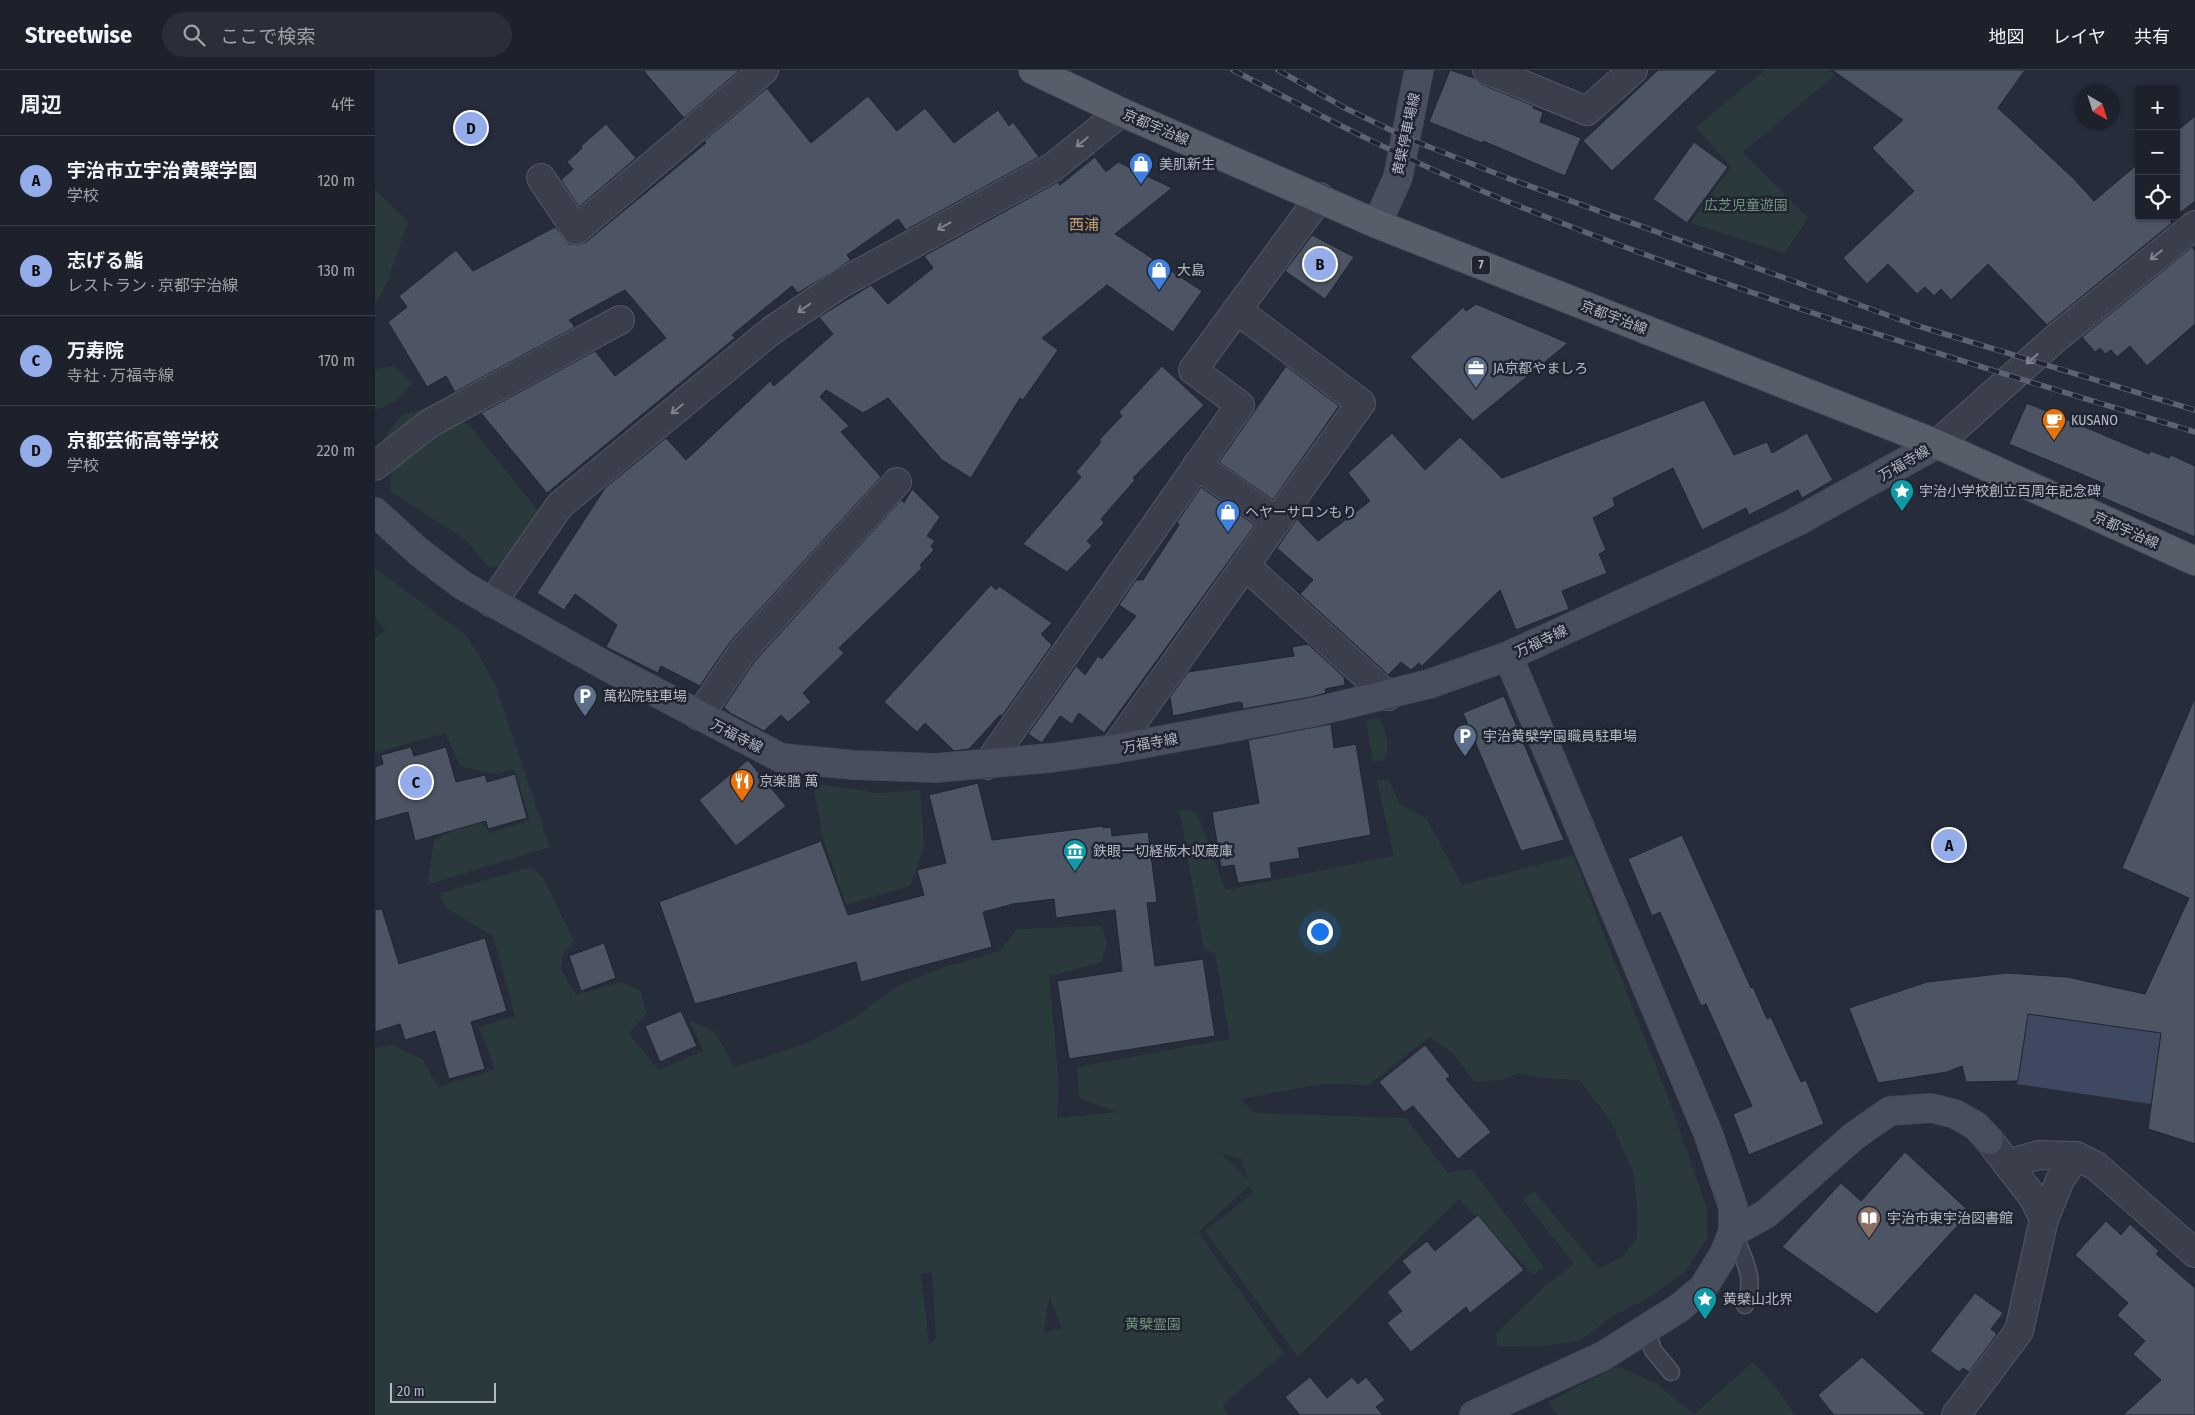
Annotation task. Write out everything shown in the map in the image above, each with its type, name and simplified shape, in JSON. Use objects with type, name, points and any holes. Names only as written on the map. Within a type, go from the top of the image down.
[{"type":"main road","name":"京都宇治線","points":[[1033,70],[1121,112],[1320,197],[1377,224],[1937,444],[2195,561]]},
{"type":"main road","name":"黄檗停車場線","points":[[1377,224],[1398,176],[1419,70]]},
{"type":"main road","name":"万福寺線","points":[[375,512],[442,571],[492,603],[764,750],[790,760],[895,768],[987,765],[1114,749],[1256,723],[1388,696],[1429,684],[1508,656],[1796,522],[1937,444]]},
{"type":"main road","points":[[1474,1415],[1603,1356],[1647,1330],[1679,1308],[1703,1288],[1724,1254],[1733,1232],[1733,1207],[1708,1133],[1508,656]]},
{"type":"main road","points":[[1733,1232],[1766,1214],[1854,1136],[1890,1111],[1931,1108],[1955,1114],[1976,1126],[1989,1140]]},
{"type":"street","points":[[541,178],[576,230],[764,70]]},
{"type":"street","points":[[1487,70],[1587,111],[1633,70]]},
{"type":"street","points":[[492,603],[560,505],[771,331],[839,284],[1053,166],[1121,112]]},
{"type":"street","points":[[987,765],[1240,405],[1193,370],[1320,197]]},
{"type":"street","points":[[1937,444],[2056,338],[2195,225]]},
{"type":"street","points":[[1114,749],[1361,403],[1237,310]]},
{"type":"street","points":[[375,466],[430,423],[620,320]]},
{"type":"street","points":[[1197,466],[1277,521]]},
{"type":"street","points":[[699,716],[742,652],[897,482]]},
{"type":"street","points":[[1246,566],[1388,696]]},
{"type":"street","points":[[1989,1140],[2033,1197],[2044,1219]]},
{"type":"street","points":[[2007,1164],[2039,1155],[2076,1156],[2096,1166],[2195,1254]]},
{"type":"street","points":[[1956,1415],[2019,1331],[2044,1219],[2059,1180],[2076,1156]]},
{"type":"lane","points":[[1733,1232],[1751,1279],[1750,1292],[1745,1306]]},
{"type":"lane","points":[[1647,1330],[1653,1350],[1671,1372]]},
{"type":"green space","name":"広芝児童遊園","points":[[1765,70],[1830,70],[1835,75],[1743,152],[1808,218],[1785,253],[1690,223],[1731,167],[1696,127]]},
{"type":"green space","points":[[375,190],[408,222],[387,283],[375,304]]},
{"type":"green space","points":[[394,366],[412,383],[396,401],[375,410],[375,369]]},
{"type":"green space","points":[[441,403],[471,427],[540,513],[509,564],[489,568],[466,540],[390,491],[392,462],[381,443],[400,416]]},
{"type":"green space","points":[[375,568],[467,636],[495,683],[550,847],[427,885],[434,840],[449,833],[443,814],[475,814],[490,833],[530,820],[514,770],[494,774],[460,766],[445,733],[375,753],[375,639],[385,630],[375,617]]},
{"type":"green space","points":[[1380,718],[1386,734],[1387,750],[1384,761],[1373,761],[1366,720]]},
{"type":"green space","name":"黄檗霊園","points":[[1388,779],[1400,804],[1427,819],[1462,885],[1573,855],[1672,1108],[1707,1209],[1707,1239],[1685,1272],[1650,1297],[1614,1315],[1580,1341],[1535,1347],[1497,1346],[1496,1334],[1547,1284],[1574,1264],[1523,1200],[1534,1191],[1599,1269],[1623,1256],[1637,1238],[1637,1205],[1634,1175],[1611,1121],[1579,1080],[1538,1078],[1518,1073],[1502,1080],[1474,1082],[1453,1053],[1429,1037],[1369,1085],[1321,1084],[1241,1099],[1254,1113],[1406,1118],[1448,1173],[1472,1169],[1544,1267],[1533,1275],[1459,1199],[1298,1357],[1205,1231],[1253,1193],[1250,1185],[1198,1232],[1284,1353],[1223,1405],[1228,1415],[375,1415],[375,1048],[392,1045],[423,1060],[438,1087],[495,1070],[479,1027],[515,1016],[493,936],[446,908],[440,893],[531,867],[544,879],[574,942],[564,952],[561,968],[576,995],[621,982],[641,991],[647,1013],[629,1034],[659,1070],[703,1051],[689,1020],[714,1031],[735,1067],[805,1044],[856,1017],[897,986],[945,967],[1000,951],[1017,929],[1102,926],[1107,943],[1102,962],[1049,976],[1059,1082],[1057,1118],[1117,1112],[1079,1098],[1077,1067],[1230,1039],[1215,953],[1204,950],[1179,809],[1197,813],[1226,890],[1394,856],[1377,781]],"holes":[[[1221,1153],[1241,1159],[1247,1178]],[[932,1272],[936,1339],[929,1345],[921,1274]],[[1049,1297],[1062,1328],[1044,1332]]]},
{"type":"green space","points":[[813,783],[877,793],[920,790],[924,848],[910,886],[846,905],[822,835]]},
{"type":"green space","points":[[1753,1362],[1771,1381],[1794,1413],[1792,1415],[1557,1415],[1548,1402],[1617,1366],[1656,1383],[1694,1414]]},
{"type":"water","points":[[2028,1014],[2161,1033],[2151,1104],[2017,1084]]},
{"type":"building","points":[[643,70],[740,70],[684,118]]},
{"type":"building","points":[[1450,70],[1474,78],[1481,84],[1534,106],[1533,108],[1543,112],[1540,122],[1581,138],[1565,176],[1483,141],[1482,143],[1429,122]]},
{"type":"building","points":[[1658,70],[1718,70],[1612,171],[1583,141]]},
{"type":"building","points":[[1832,70],[2025,70],[1998,108],[2073,178],[2094,201],[2135,166],[2135,220],[2171,220],[2172,223],[2047,325],[1988,264],[1951,300],[1941,289],[1934,296],[1925,287],[1917,294],[1888,264],[1867,284],[1843,258],[1914,191],[1872,148],[1903,120]]},
{"type":"building","points":[[767,88],[811,143],[868,96],[897,131],[925,108],[954,143],[998,110],[1009,126],[1013,122],[1039,157],[906,230],[898,219],[847,255],[851,260],[798,293],[792,286],[732,335],[735,338],[547,493],[481,413],[595,351],[615,376],[666,338],[625,290],[569,320],[575,327],[455,392],[446,376],[427,387],[388,322],[407,307],[399,296],[456,250],[473,271],[555,227],[569,244],[578,245],[586,242],[706,143],[704,141]]},
{"type":"building","points":[[2195,116],[2195,201],[2180,213],[2180,130]]},
{"type":"building","points":[[606,124],[636,158],[579,207],[561,180],[573,169],[567,162],[582,148],[581,146]]},
{"type":"building","points":[[1694,142],[1728,167],[1687,223],[1653,199]]},
{"type":"building","points":[[1095,157],[1106,172],[1118,162],[1172,188],[1115,234],[1202,291],[1173,332],[1107,285],[1042,338],[1058,350],[1023,400],[1020,398],[971,478],[942,460],[888,398],[863,413],[826,390],[820,397],[849,426],[841,432],[881,477],[730,642],[700,686],[661,666],[658,673],[606,647],[617,625],[575,594],[564,610],[537,593],[605,488],[666,438],[686,460],[770,381],[774,386],[833,334],[819,317],[871,285],[888,304],[933,268],[924,256],[1058,182],[1060,185]]},
{"type":"building","points":[[1312,235],[1354,257],[1325,299],[1285,271]]},
{"type":"building","points":[[2192,247],[2195,251],[2195,324],[2147,366],[2130,346],[2117,357],[2111,350],[2105,354],[2100,348],[2095,352],[2082,337]]},
{"type":"building","name":"JA京都やましろ","points":[[1476,304],[1568,343],[1473,421],[1410,357],[1463,307],[1466,311]]},
{"type":"building","points":[[1162,366],[1204,405],[1133,478],[1135,480],[1101,519],[1104,523],[1087,541],[1092,546],[1067,572],[1023,544],[1081,477],[1076,472],[1101,442],[1099,440],[1122,416],[1119,412]]},
{"type":"building","points":[[1286,366],[1339,406],[1273,500],[1219,462]]},
{"type":"building","points":[[1704,400],[1734,455],[1767,442],[1772,453],[1807,433],[1833,480],[1802,498],[1798,490],[1749,515],[1746,508],[1702,530],[1673,468],[1613,498],[1615,506],[1593,518],[1606,550],[1599,554],[1607,573],[1562,591],[1569,609],[1516,630],[1500,590],[1422,666],[1419,663],[1411,670],[1401,662],[1388,675],[1300,594],[1313,580],[1277,548],[1297,519],[1318,541],[1370,501],[1348,473],[1392,433],[1425,470],[1460,437],[1502,478]]},
{"type":"building","points":[[2027,403],[2149,454],[2151,451],[2169,458],[2171,455],[2195,466],[2195,537],[2099,496],[2105,484],[2009,444]]},
{"type":"building","points":[[1201,487],[1255,525],[1104,733],[1079,713],[1072,724],[1060,716],[1042,743],[1028,734],[1076,666],[1085,675],[1098,656],[1102,659],[1136,616],[1119,605],[1136,580],[1143,580],[1179,525],[1177,522]]},
{"type":"building","points":[[912,489],[940,517],[927,536],[935,541],[931,546],[934,550],[920,565],[922,568],[839,648],[844,653],[803,693],[811,702],[788,722],[781,715],[764,731],[730,713],[724,707],[754,662],[901,500],[904,503]]},
{"type":"building","points":[[991,585],[996,590],[999,586],[1052,623],[1041,634],[1052,645],[1002,716],[1000,715],[969,749],[954,751],[925,723],[917,732],[884,702]]},
{"type":"building","points":[[1308,644],[1344,677],[1345,685],[1325,689],[1326,693],[1311,697],[1243,709],[1242,703],[1239,702],[1173,716],[1170,697],[1188,672],[1294,656],[1292,647]]},
{"type":"building","points":[[1504,696],[1564,840],[1521,851],[1463,713]]},
{"type":"building","points":[[2195,698],[2195,1144],[2148,1129],[2161,1033],[2028,1014],[2018,1081],[1966,1082],[1962,1066],[1947,1072],[1878,1083],[1849,1008],[1927,982],[2007,973],[2067,977],[2145,994],[2189,898],[2122,868]]},
{"type":"building","points":[[1331,724],[1334,748],[1356,744],[1371,835],[1298,848],[1300,858],[1270,863],[1272,878],[1238,883],[1234,865],[1221,867],[1212,812],[1259,803],[1248,740]]},
{"type":"building","points":[[411,747],[414,756],[446,747],[456,782],[485,775],[487,782],[515,774],[527,818],[488,829],[486,821],[415,841],[408,812],[375,821],[375,767],[383,764],[381,755]]},
{"type":"building","points":[[748,760],[786,806],[736,846],[699,800]]},
{"type":"building","points":[[978,783],[992,840],[1103,826],[1103,828],[1111,827],[1112,836],[1148,832],[1157,902],[1147,903],[1155,966],[1203,959],[1215,1036],[1069,1059],[1057,981],[1122,971],[1115,910],[1056,918],[1054,899],[1013,904],[983,912],[992,947],[861,982],[856,962],[695,1004],[659,902],[821,841],[848,915],[924,895],[917,870],[946,863],[929,795]]},
{"type":"building","points":[[1682,835],[1751,988],[1753,987],[1767,1019],[1771,1017],[1801,1082],[1806,1080],[1824,1124],[1749,1155],[1733,1114],[1752,1106],[1706,1004],[1701,1006],[1660,912],[1652,916],[1628,859]]},
{"type":"building","points":[[382,909],[399,964],[485,938],[507,1011],[471,1022],[485,1069],[449,1079],[435,1031],[405,1040],[400,1024],[375,1032],[375,910]]},
{"type":"building","points":[[604,943],[616,978],[581,991],[569,956]]},
{"type":"building","points":[[681,1011],[697,1046],[660,1062],[645,1026]]},
{"type":"building","points":[[1425,1045],[1450,1076],[1446,1079],[1491,1132],[1458,1159],[1413,1106],[1404,1112],[1379,1082]]},
{"type":"building","points":[[1905,1152],[1970,1212],[1877,1314],[1782,1247],[1841,1183],[1861,1201]]},
{"type":"building","points":[[1478,1215],[1524,1270],[1470,1313],[1466,1307],[1411,1352],[1387,1323],[1402,1311],[1387,1292],[1411,1272],[1402,1261],[1427,1241],[1435,1251]]},
{"type":"building","points":[[2106,1221],[2121,1235],[2130,1224],[2159,1251],[2156,1254],[2195,1288],[2195,1415],[2123,1415],[2161,1380],[2133,1354],[2145,1341],[2117,1315],[2128,1303],[2075,1255]]},
{"type":"building","points":[[1975,1293],[2003,1313],[1991,1329],[1997,1334],[1969,1372],[1963,1368],[1959,1372],[1930,1351]]},
{"type":"building","points":[[1862,1357],[1926,1415],[1834,1415],[1818,1395]]},
{"type":"building","points":[[1310,1377],[1327,1398],[1352,1377],[1358,1384],[1366,1377],[1385,1400],[1376,1407],[1383,1415],[1300,1415],[1285,1397]]},
{"type":"railway","points":[[1233,70],[1331,121],[1431,169],[1584,232],[1670,264],[1844,323],[2019,379],[2195,432]]},
{"type":"railway","points":[[1278,70],[1345,108],[1407,138],[1510,179],[1915,325],[2195,410]]},
{"type":"place","name":"京都芸術高等学校","points":[[471,128]]},
{"type":"place","name":"美肌新生","points":[[1141,185]]},
{"type":"place","name":"志げる鮨","points":[[1320,264]]},
{"type":"place","name":"大島","points":[[1159,291]]},
{"type":"place","name":"JA京都やましろ","points":[[1476,389]]},
{"type":"place","name":"KUSANO","points":[[2054,441]]},
{"type":"place","name":"宇治小学校創立百周年記念碑","points":[[1902,512]]},
{"type":"place","name":"ヘヤーサロンもり","points":[[1228,533]]},
{"type":"place","name":"萬松院駐車場","points":[[585,717]]},
{"type":"place","name":"宇治黄檗学園職員駐車場","points":[[1465,757]]},
{"type":"place","name":"万寿院","points":[[416,782]]},
{"type":"place","name":"京楽膳 萬","points":[[742,802]]},
{"type":"place","name":"宇治市立宇治黄檗学園","points":[[1949,845]]},
{"type":"place","name":"鉄眼一切経版木収蔵庫","points":[[1075,872]]},
{"type":"place","name":"宇治市東宇治図書館","points":[[1869,1239]]},
{"type":"place","name":"黄檗山北界","points":[[1705,1320]]},
{"type":"district","name":"西浦","points":[[1084,225]]}]
